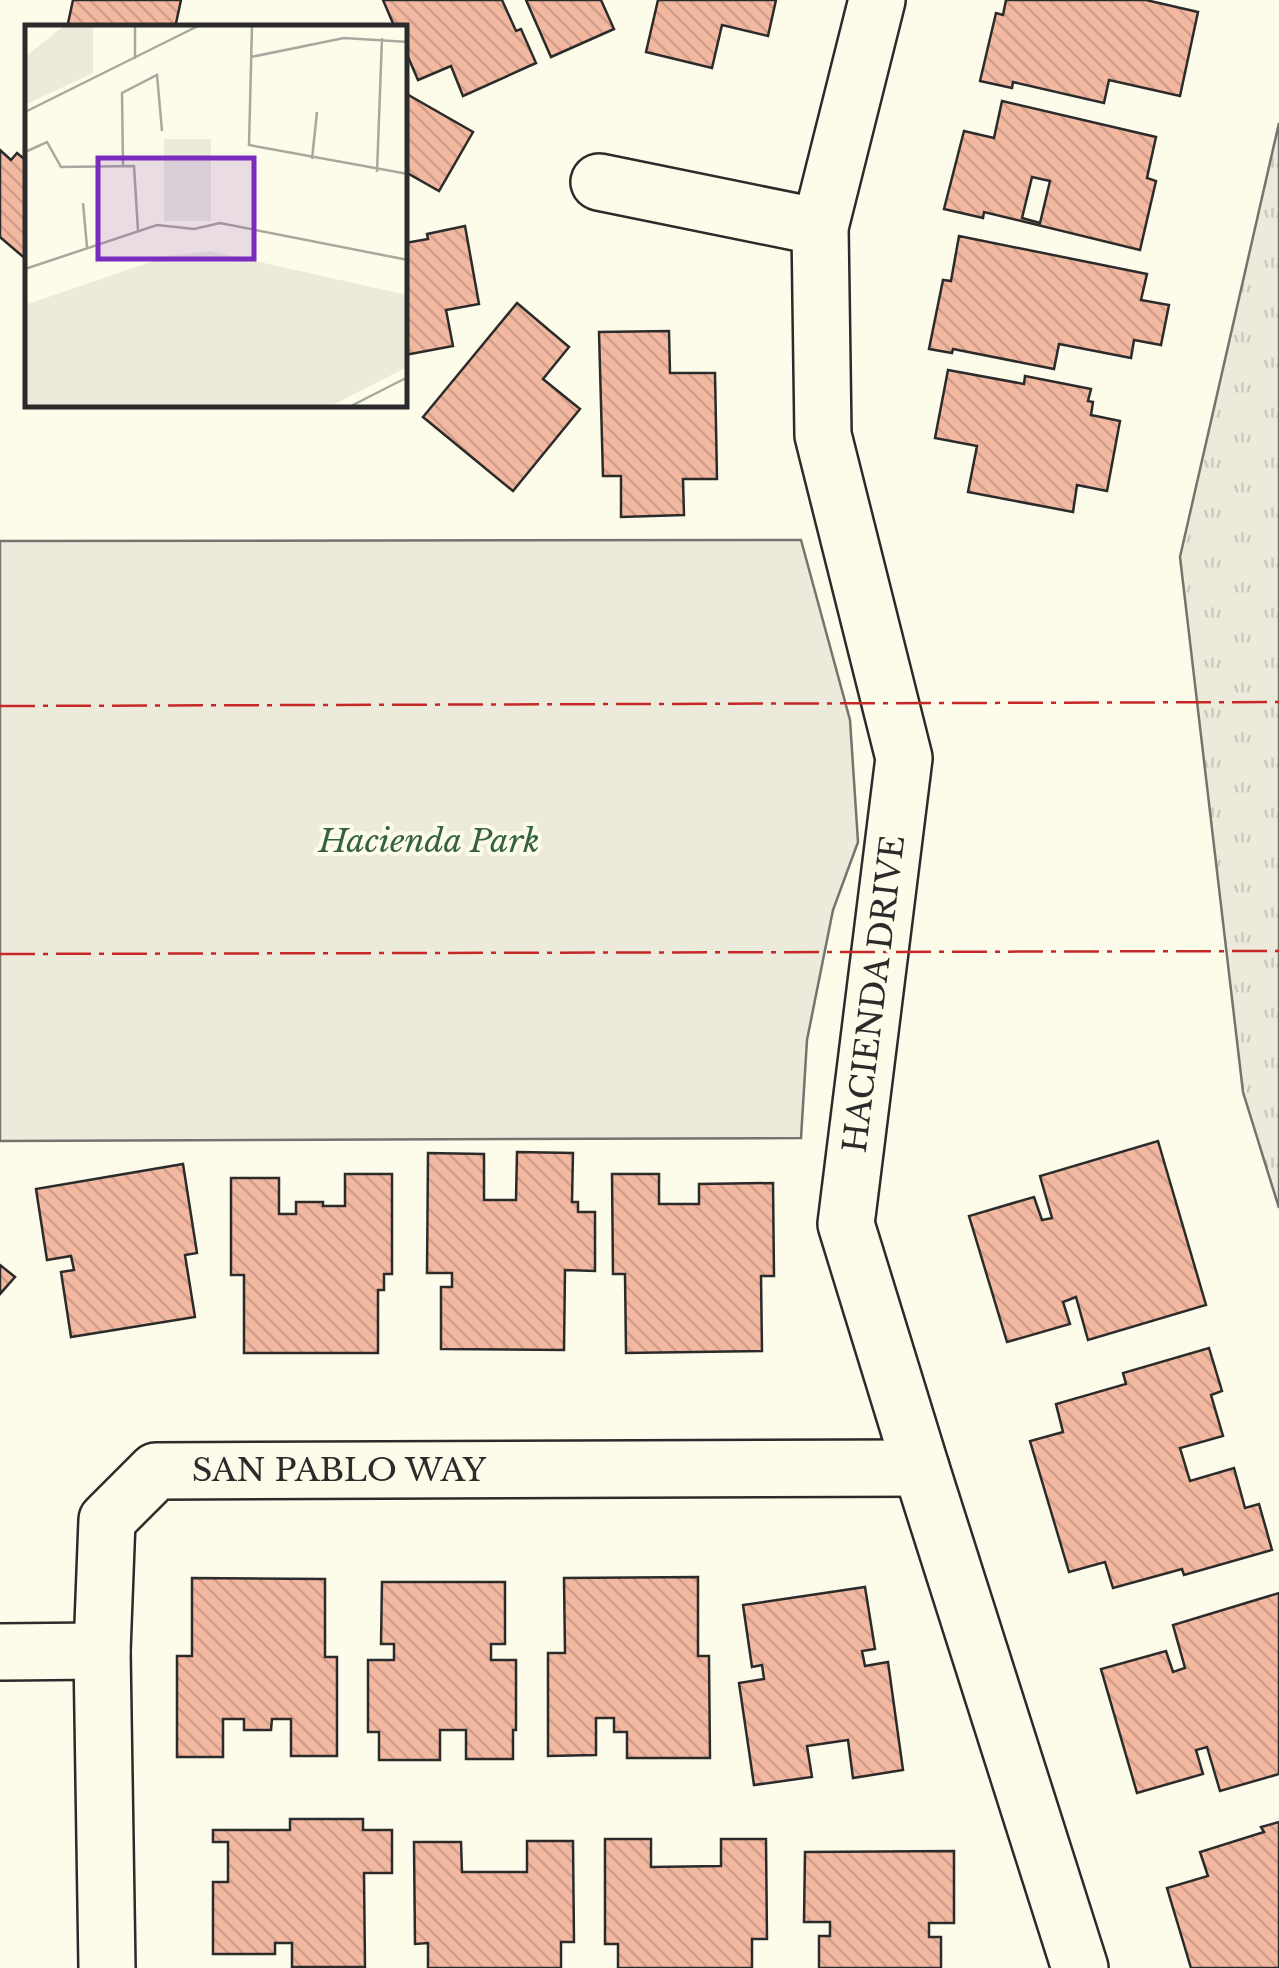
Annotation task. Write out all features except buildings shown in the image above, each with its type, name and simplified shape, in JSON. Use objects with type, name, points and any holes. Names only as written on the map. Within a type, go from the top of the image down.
[{"type":"street","name":"HACIENDA DRIVE","points":[[876,0],[820,228],[823,435],[904,758],[846,1224],[1080,1968]]},
{"type":"street","points":[[600,182],[820,228]]},
{"type":"street","name":"SAN PABLO WAY","points":[[107,1968],[102,1651],[107,1520],[156,1471],[921,1468]]},
{"type":"street","points":[[0,1652],[102,1651]]},
{"type":"green space","points":[[1279,123],[1279,1208],[1243,1092],[1180,557]]},
{"type":"green space","name":"Hacienda Park","points":[[801,540],[850,720],[858,842],[833,910],[807,1040],[801,1138],[0,1141],[0,541]]},
{"type":"power","points":[[0,706],[1279,702]]},
{"type":"power","points":[[0,954],[1279,951]]}]
